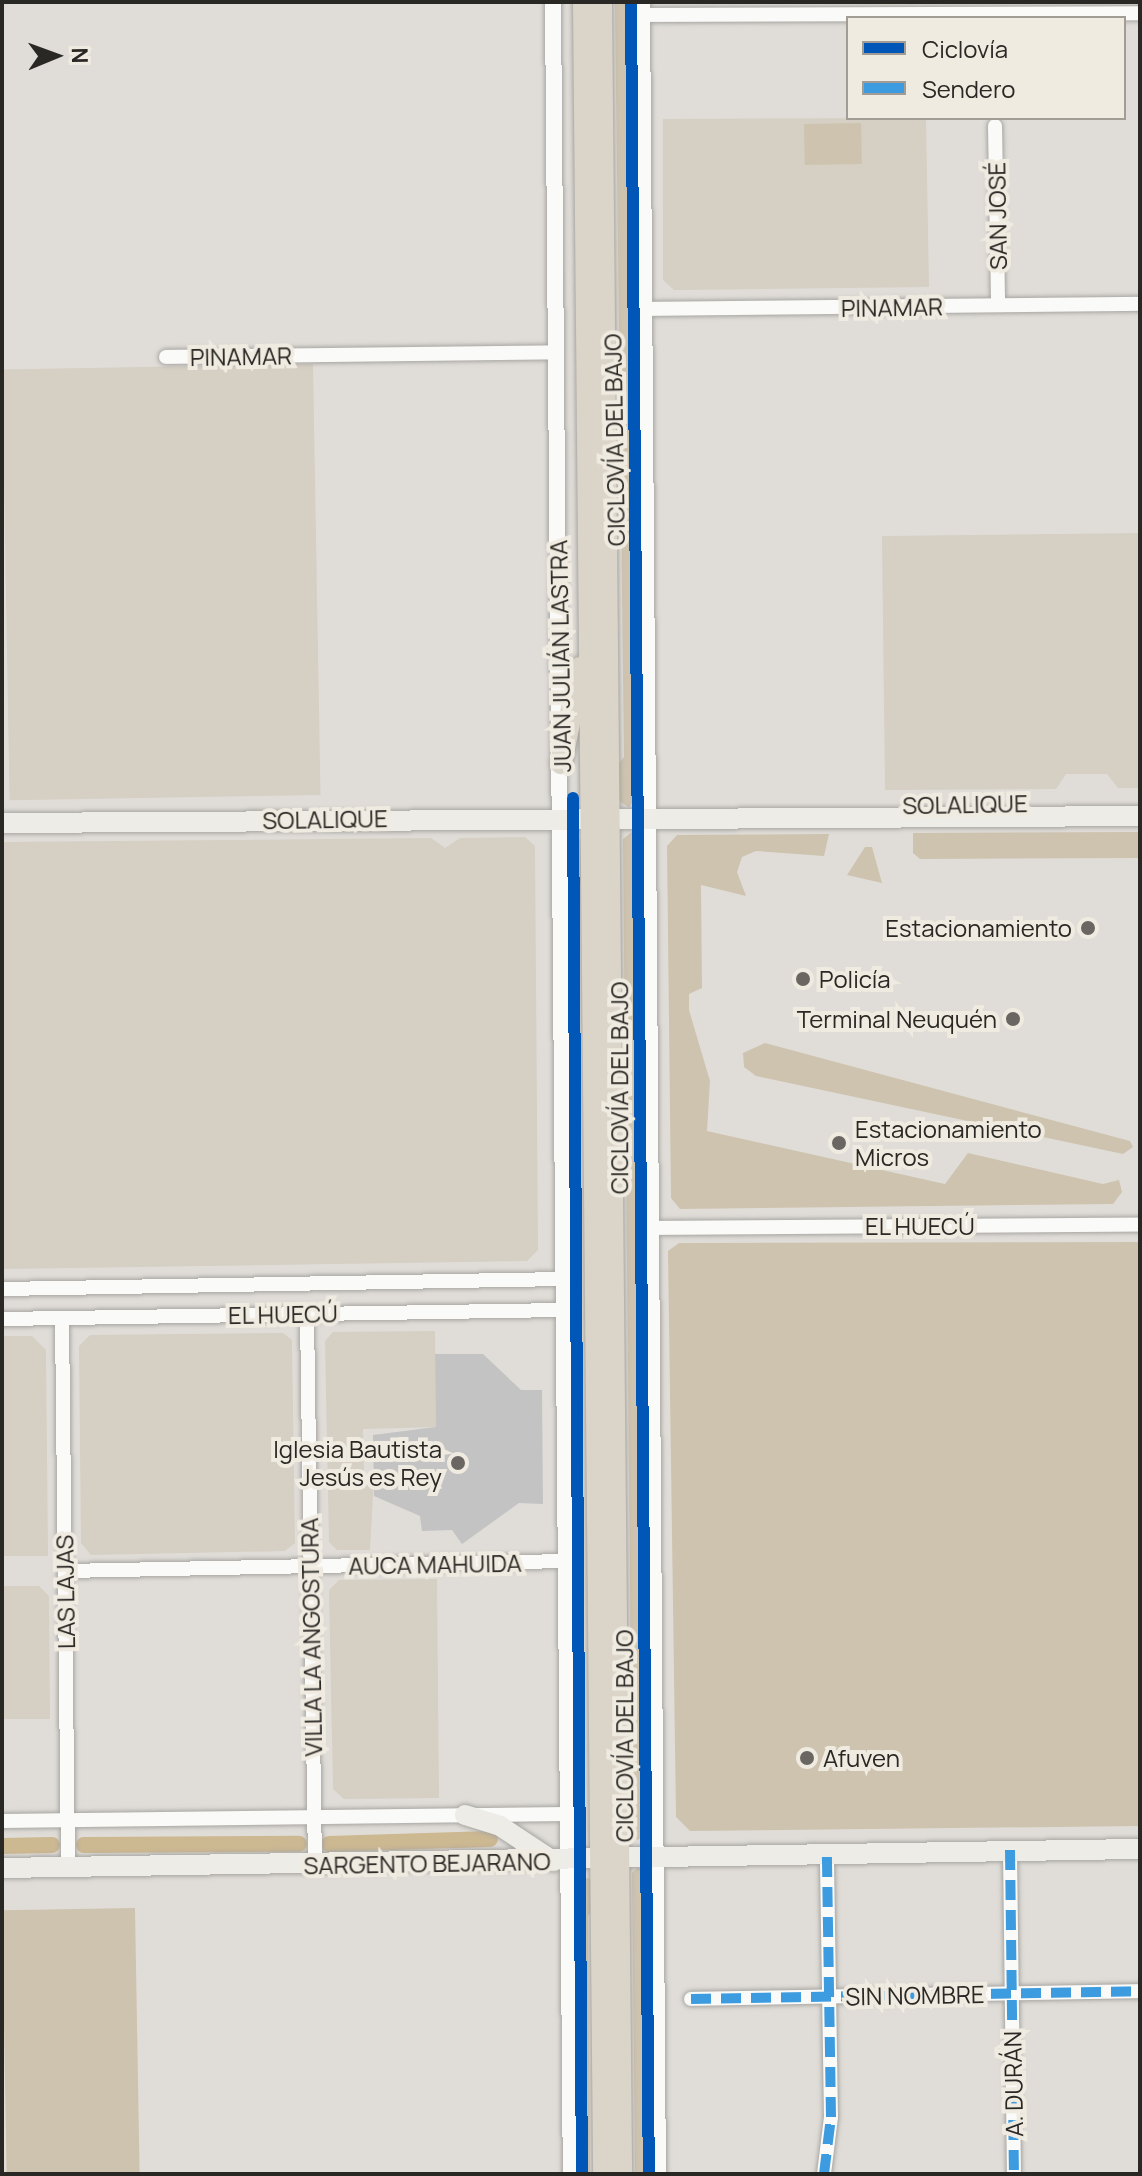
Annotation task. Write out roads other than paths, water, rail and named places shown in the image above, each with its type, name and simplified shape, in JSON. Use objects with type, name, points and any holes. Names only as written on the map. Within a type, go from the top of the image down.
[{"type":"highway","points":[[584,2],[590,599],[600,815]]},
{"type":"highway","points":[[601,2],[600,815],[610,1858],[621,2174]]},
{"type":"highway","points":[[561,763],[590,599]]},
{"type":"highway","points":[[604,2174],[610,1858]]},
{"type":"main road","name":"SOLALIQUE","points":[[648,815],[669,807],[1140,803]]},
{"type":"main road","name":"SOLALIQUE","points":[[2,823],[600,815],[1140,816]]},
{"type":"main road","points":[[465,1815],[500,1826],[560,1861]]},
{"type":"main road","name":"SARGENTO BEJARANO","points":[[2,1868],[1140,1849]]},
{"type":"street","name":"JUAN JULIÁN LASTRA","points":[[553,2],[567,1814],[560,1861],[571,2174]]},
{"type":"street","points":[[658,2174],[642,9],[963,8],[1140,13]]},
{"type":"street","name":"SAN JOSÉ","points":[[995,126],[998,305]]},
{"type":"street","name":"PINAMAR","points":[[644,309],[1140,304]]},
{"type":"street","name":"PINAMAR","points":[[166,357],[556,352]]},
{"type":"street","name":"EL HUECÚ","points":[[652,1228],[1140,1225]]},
{"type":"street","name":"EL HUECÚ","points":[[2,1289],[564,1279]]},
{"type":"street","name":"EL HUECÚ","points":[[2,1319],[564,1310]]},
{"type":"street","name":"VILLA LA ANGOSTURA","points":[[307,1314],[315,1864]]},
{"type":"street","name":"LAS LAJAS","points":[[62,1318],[68,1867]]},
{"type":"street","name":"AUCA MAHUIDA","points":[[65,1571],[566,1561]]},
{"type":"street","name":"SARGENTO BEJARANO","points":[[2,1821],[567,1814]]},
{"type":"street","name":"A. DURÁN","points":[[1010,1850],[1014,2174]]},
{"type":"street","points":[[824,2174],[829,1996],[827,1853]]},
{"type":"street","name":"SIN NOMBRE","points":[[691,1999],[1140,1991]]},
{"type":"waterway","points":[[329,1844],[490,1839]]},
{"type":"waterway","points":[[84,1845],[299,1844]]},
{"type":"waterway","points":[[2,1846],[52,1845]]},
{"type":"place","name":"Estacionamiento","points":[[1088,928]]},
{"type":"place","name":"Policía","points":[[803,979]]},
{"type":"place","name":"Terminal Neuquén","points":[[1013,1019]]},
{"type":"place","name":"Estacionamiento Micros","points":[[839,1143]]},
{"type":"place","name":"Iglesia Bautista Jesús es Rey","points":[[458,1463]]},
{"type":"place","name":"Afuven","points":[[807,1758]]}]
